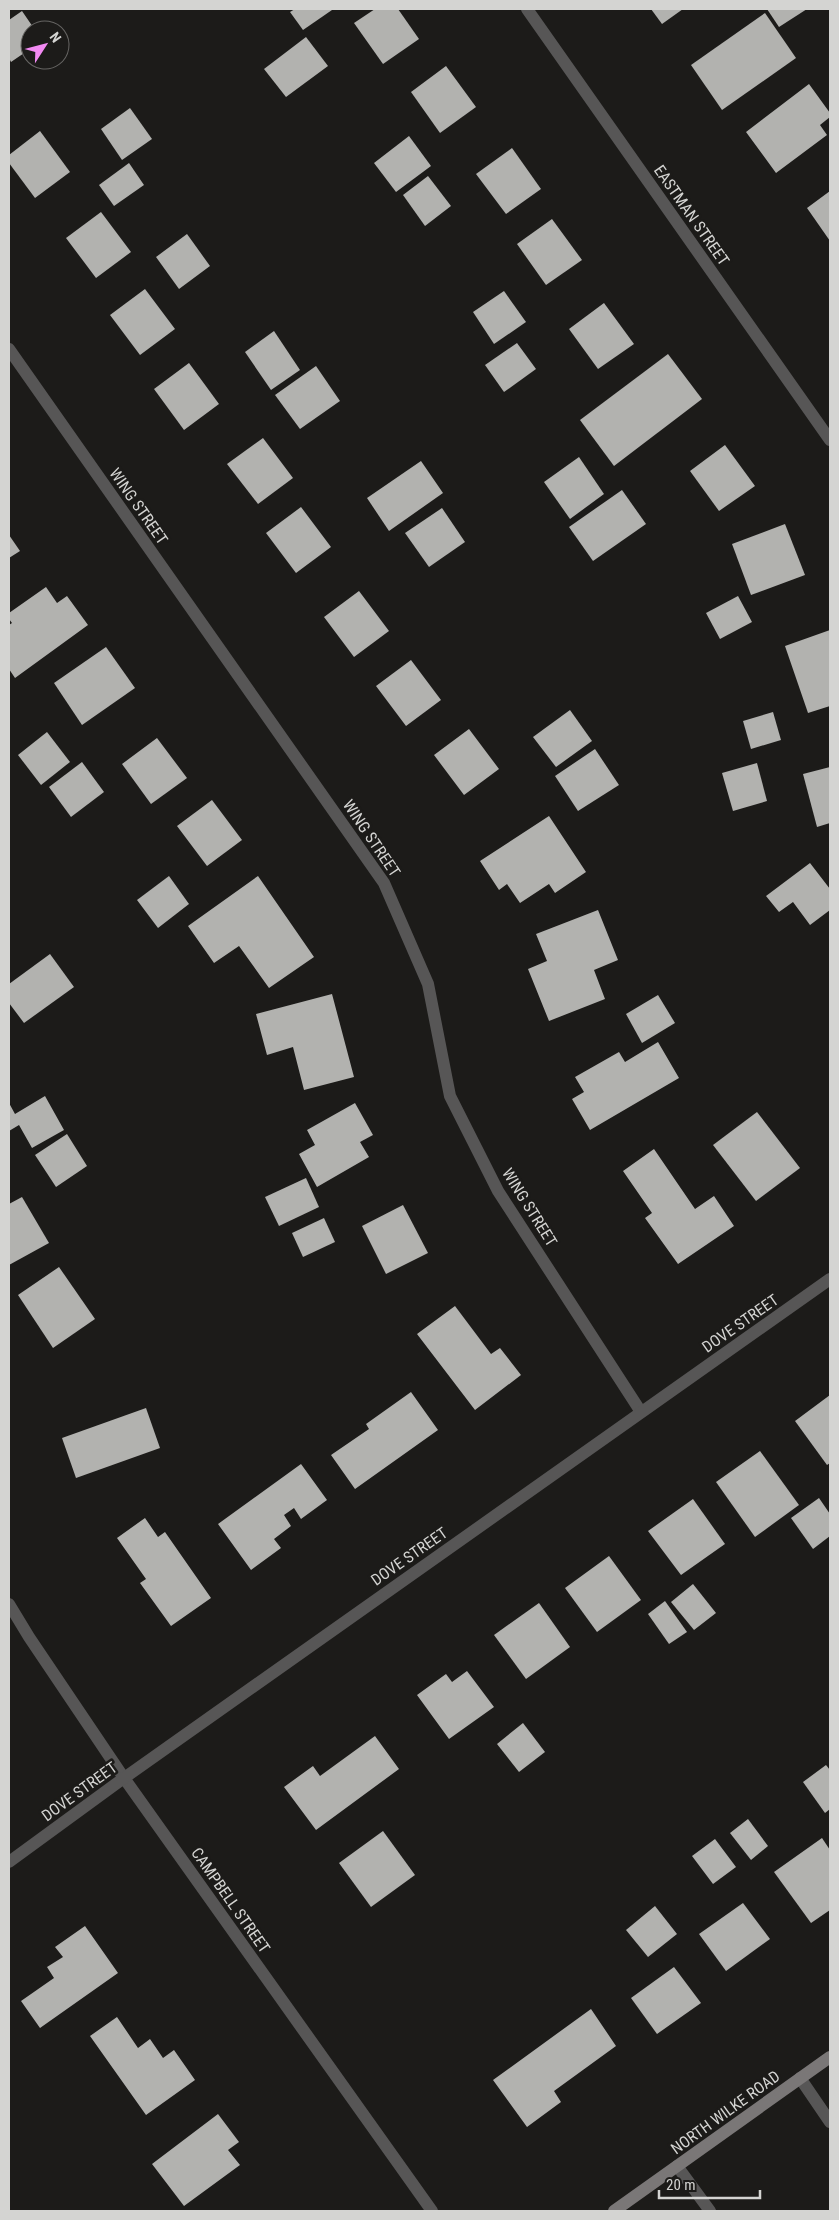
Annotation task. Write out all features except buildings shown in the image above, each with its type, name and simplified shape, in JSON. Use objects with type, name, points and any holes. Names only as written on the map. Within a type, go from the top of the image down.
[{"type":"main road","name":"NORTH WILKE ROAD","points":[[614,2211],[830,2057]]},
{"type":"street","name":"EASTMAN STREET","points":[[527,9],[830,440]]},
{"type":"street","name":"WING STREET","points":[[9,349],[384,883],[428,984],[450,1096],[498,1190],[641,1412]]},
{"type":"street","name":"DOVE STREET","points":[[9,1862],[124,1778],[830,1279]]},
{"type":"street","name":"CAMPBELL STREET","points":[[9,1604],[28,1637],[124,1778],[432,2211]]},
{"type":"street","points":[[800,2078],[830,2122]]},
{"type":"street","points":[[677,2166],[710,2211]]}]
